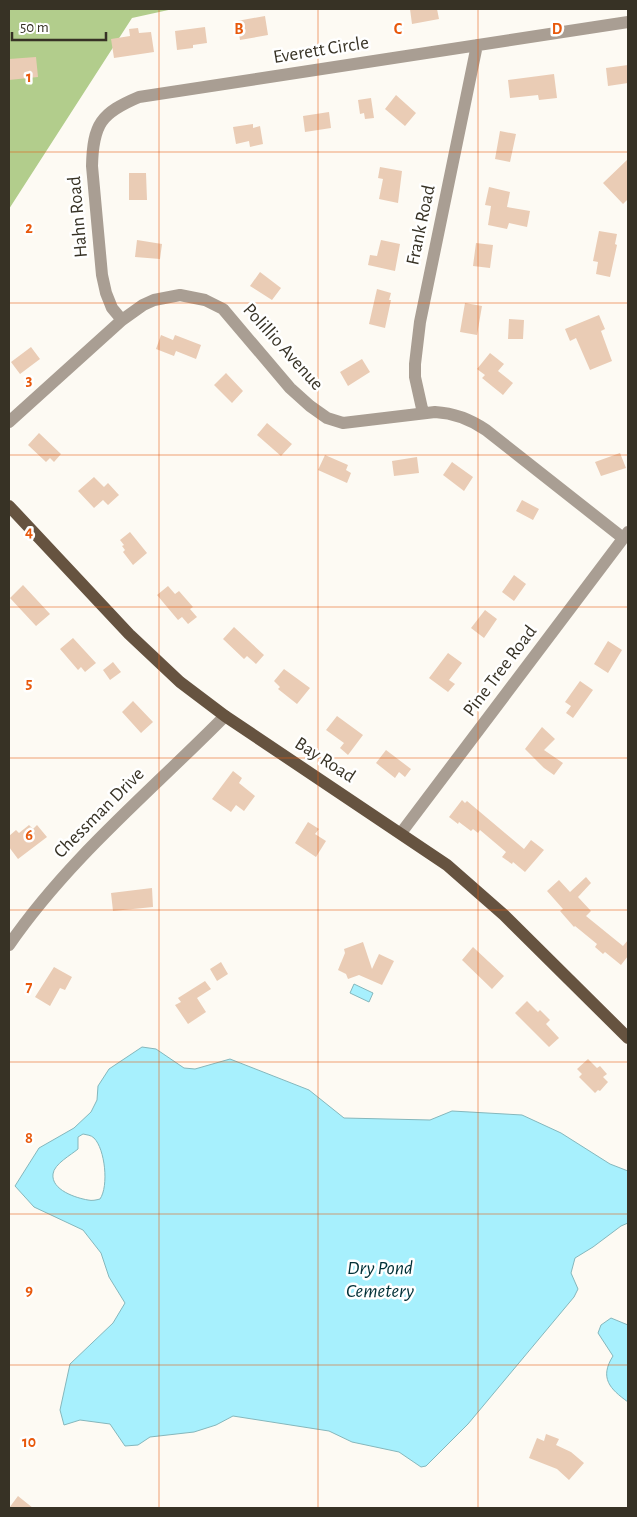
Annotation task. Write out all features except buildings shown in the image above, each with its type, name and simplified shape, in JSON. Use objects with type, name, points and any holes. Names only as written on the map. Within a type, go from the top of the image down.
[{"type":"main road","name":"Bay Road","points":[[9,506],[145,650],[180,682],[225,716],[441,861],[472,886],[628,1038]]},
{"type":"street","name":"Everett Circle","points":[[111,111],[139,97],[628,22]]},
{"type":"street","name":"Frank Road","points":[[423,413],[415,377],[419,329],[477,45]]},
{"type":"street","name":"Hahn Road","points":[[111,111],[100,122],[95,135],[92,149],[92,166],[102,275],[112,308],[122,320]]},
{"type":"street","name":"Polillio Avenue","points":[[9,422],[122,320],[143,305],[167,296],[180,295],[205,300],[223,309],[290,388],[327,418],[343,423],[435,412],[454,414],[478,425],[626,535]]},
{"type":"street","name":"Pine Tree Road","points":[[401,833],[626,535]]},
{"type":"street","name":"Chessman Drive","points":[[9,945],[43,900],[76,862],[225,716]]},
{"type":"green space","points":[[9,9],[173,9],[132,18],[9,209]]},
{"type":"water","points":[[354,984],[373,993],[369,1002],[350,993]]},
{"type":"water","name":"Dry Pond Cemetery","points":[[142,1047],[156,1049],[184,1068],[195,1069],[230,1059],[309,1090],[344,1118],[430,1120],[452,1111],[522,1115],[561,1133],[610,1164],[628,1171],[628,1223],[575,1258],[571,1273],[578,1289],[574,1297],[468,1424],[426,1466],[421,1467],[399,1452],[352,1442],[329,1431],[233,1416],[216,1425],[194,1432],[150,1437],[138,1445],[125,1446],[110,1424],[80,1420],[64,1425],[60,1410],[70,1364],[113,1323],[125,1303],[109,1277],[101,1253],[83,1230],[34,1207],[15,1186],[39,1148],[74,1128],[91,1112],[97,1100],[98,1086],[109,1069]],"holes":[[[83,1134],[94,1138],[98,1143],[103,1159],[105,1177],[103,1193],[100,1199],[96,1200],[88,1200],[71,1195],[60,1189],[53,1180],[54,1170],[63,1160],[78,1149],[78,1137]]]},
{"type":"water","points":[[611,1318],[628,1325],[628,1402],[608,1382],[607,1371],[613,1356],[598,1333],[601,1325]]}]
